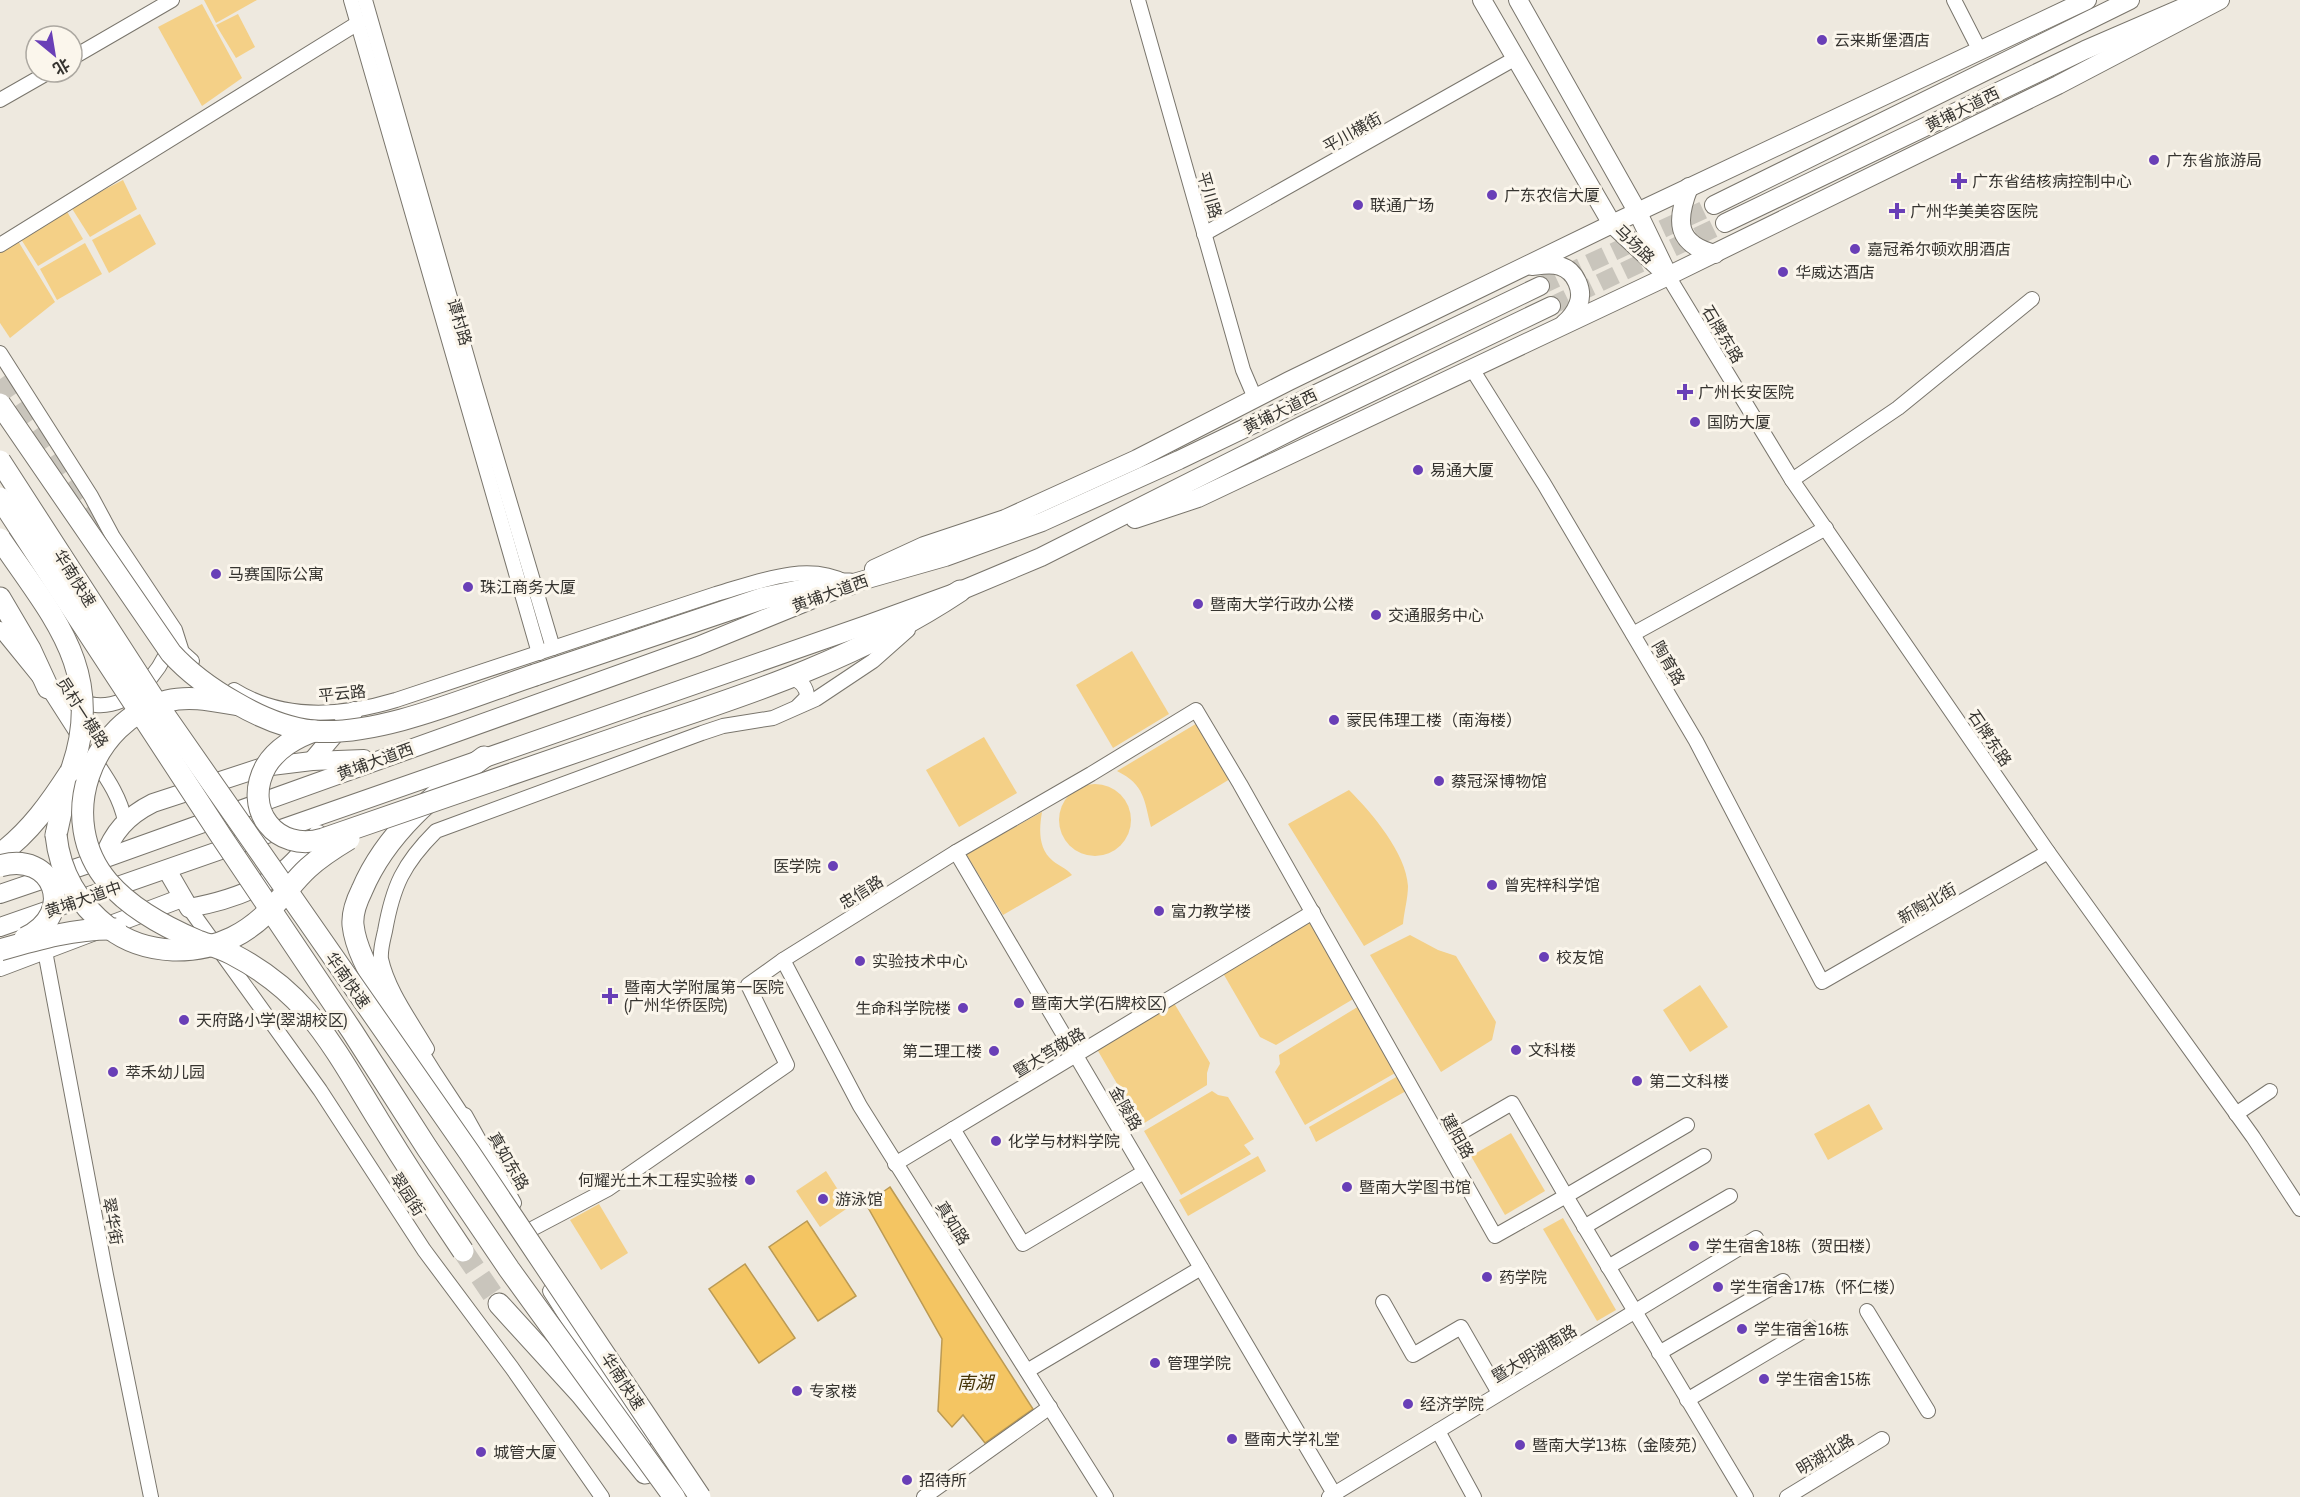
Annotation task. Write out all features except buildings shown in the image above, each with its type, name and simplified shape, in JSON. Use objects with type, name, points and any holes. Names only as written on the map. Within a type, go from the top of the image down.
[{"type":"highway","points":[[0,404],[171,653],[195,677],[262,718],[314,731]]},
{"type":"highway","name":"华南快速","points":[[0,461],[165,715],[569,1299],[700,1497]]},
{"type":"highway","name":"华南快速","points":[[0,498],[427,1148],[509,1269],[674,1497]]},
{"type":"highway","points":[[0,539],[65,636],[79,674],[82,730],[56,828],[59,856],[66,877],[86,907],[111,930],[132,942],[167,950],[201,949],[222,944],[258,923],[320,857],[350,838],[412,810]]},
{"type":"highway","points":[[850,584],[832,584],[764,598],[391,722],[370,727],[314,731],[293,739],[271,759],[262,775],[258,793],[260,809],[268,824],[280,836],[294,842],[315,841],[746,695],[853,650],[925,614],[960,591]]},
{"type":"highway","points":[[0,598],[30,649],[48,688]]},
{"type":"highway","points":[[239,705],[195,698],[179,699],[152,706],[136,714],[114,731],[103,745],[93,765],[83,795],[82,820],[92,858],[107,882],[140,910],[196,940],[231,953],[257,969],[306,1011],[330,1042],[398,1153],[463,1251]]},
{"type":"highway","points":[[484,757],[454,778],[411,817],[377,858],[359,896],[353,924],[363,955],[407,1035],[489,1164],[569,1299]]},
{"type":"highway","points":[[0,854],[41,814],[71,771]]},
{"type":"highway","points":[[0,866],[22,863],[35,867],[47,878],[56,899],[52,914],[44,927],[0,950]]},
{"type":"highway","points":[[0,950],[64,933],[100,929],[135,930],[196,940]]},
{"type":"highway","points":[[499,1304],[581,1394],[663,1497]]},
{"type":"main road","name":"马场路","points":[[1482,0],[1612,224],[1668,276]]},
{"type":"main road","name":"马场路","points":[[1518,0],[1637,212],[1668,276]]},
{"type":"main road","points":[[850,584],[910,552],[1005,519],[1137,459],[1255,398],[1612,224],[2087,0]]},
{"type":"main road","name":"黄埔大道西","points":[[1714,205],[2130,0]]},
{"type":"main road","name":"黄埔大道西","points":[[1725,222],[2085,50],[2200,0]]},
{"type":"main road","points":[[1085,536],[1197,498],[1560,328],[2049,90],[2220,0]]},
{"type":"main road","points":[[1689,187],[1679,216],[1684,235],[1694,246],[1715,254]]},
{"type":"main road","points":[[1525,267],[1549,264],[1560,266],[1569,271],[1577,281],[1581,293],[1579,304],[1573,315],[1560,328]]},
{"type":"main road","name":"黄埔大道西","points":[[103,859],[698,646],[850,584],[945,557],[1060,515],[1540,286]]},
{"type":"main road","name":"黄埔大道西","points":[[167,870],[960,591],[1085,536],[1220,466],[1551,306]]},
{"type":"main road","points":[[312,761],[354,711]]},
{"type":"main road","points":[[103,859],[109,844],[125,820],[138,810],[153,803],[263,767],[312,761],[381,759]]},
{"type":"main road","points":[[0,967],[186,903],[209,904],[232,897],[270,880],[288,867],[344,807]]},
{"type":"main road","name":"黄埔大道中","points":[[2,892],[103,859]]},
{"type":"main road","points":[[167,870],[186,903]]},
{"type":"main road","name":"黄埔大道中","points":[[0,927],[167,870]]},
{"type":"street","points":[[84,51],[172,0]]},
{"type":"street","name":"谭村路","points":[[351,0],[539,653]]},
{"type":"street","name":"谭村路","points":[[365,0],[553,648]]},
{"type":"street","name":"平川路","points":[[1138,0],[1243,370],[1255,398]]},
{"type":"street","points":[[1954,0],[1979,49]]},
{"type":"street","points":[[0,245],[357,23]]},
{"type":"street","name":"平川横街","points":[[1204,234],[1516,58]]},
{"type":"street","points":[[0,100],[28,84]]},
{"type":"street","name":"石牌东路","points":[[1668,276],[1792,480],[2048,852],[2236,1114],[2300,1209]]},
{"type":"street","points":[[1792,480],[1898,408],[2032,299]]},
{"type":"street","name":"平云路","points":[[0,353],[91,496],[113,537],[175,630],[182,652],[203,671],[246,697],[277,708],[295,711],[354,711],[396,700],[716,594],[784,576],[826,573],[850,584]]},
{"type":"street","name":"陶育路","points":[[1472,369],[1544,484],[1696,741],[1822,982]]},
{"type":"street","points":[[1633,634],[1826,528]]},
{"type":"street","points":[[798,706],[831,690],[873,661],[925,614]]},
{"type":"street","name":"员村一横路","points":[[0,629],[48,688],[116,794],[125,820]]},
{"type":"street","points":[[48,688],[94,705],[107,705],[130,695],[151,677],[162,663],[175,630]]},
{"type":"street","points":[[790,677],[798,680],[807,692],[807,697],[798,706]]},
{"type":"street","name":"真如东路","points":[[530,1230],[388,980],[381,956],[390,901],[404,869],[419,848],[436,831],[702,733],[723,726],[773,718],[798,706]]},
{"type":"street","name":"建阳路","points":[[956,852],[1196,710],[1495,1236],[1566,1196]]},
{"type":"street","name":"忠信路","points":[[530,1230],[608,1189],[787,1065],[748,985],[783,960],[956,852]]},
{"type":"street","name":"金陵路","points":[[956,852],[1333,1496]]},
{"type":"street","name":"新陶北街","points":[[1822,982],[2048,852]]},
{"type":"street","name":"翠园街","points":[[186,903],[320,1090],[424,1250],[501,1353],[602,1497]]},
{"type":"street","name":"暨大笃敬路","points":[[895,1164],[1312,912]]},
{"type":"street","name":"翠华街","points":[[45,951],[106,1275],[151,1497]]},
{"type":"street","name":"真如路","points":[[783,960],[860,1106],[1106,1497]]},
{"type":"street","points":[[2236,1114],[2270,1091]]},
{"type":"street","points":[[1443,1143],[1512,1103],[1746,1497]]},
{"type":"street","points":[[1566,1196],[1687,1125]]},
{"type":"street","points":[[953,1129],[1023,1244],[1144,1172]]},
{"type":"street","points":[[1584,1227],[1704,1156]]},
{"type":"street","points":[[1608,1268],[1730,1196]]},
{"type":"street","points":[[530,1230],[525,1252],[681,1497]]},
{"type":"street","name":"暨大明湖南路","points":[[1333,1496],[1756,1238]]},
{"type":"street","points":[[1027,1371],[1201,1268]]},
{"type":"street","points":[[1659,1353],[1782,1281]]},
{"type":"street","points":[[1383,1302],[1413,1355],[1461,1327],[1499,1393]]},
{"type":"street","points":[[1867,1311],[1928,1411]]},
{"type":"street","points":[[1687,1400],[1810,1327]]},
{"type":"street","points":[[924,1497],[1050,1407]]},
{"type":"street","points":[[1438,1431],[1474,1497]]},
{"type":"street","name":"明湖北路","points":[[1786,1497],[1882,1439]]},
{"type":"shaded area","points":[[204,0],[257,0],[216,23]]},
{"type":"shaded area","points":[[202,4],[242,78],[202,106],[158,27]]},
{"type":"shaded area","points":[[238,14],[255,47],[236,58],[216,25]]},
{"type":"shaded area","points":[[123,180],[137,209],[90,237],[71,207]]},
{"type":"shaded area","points":[[65,208],[83,239],[38,266],[19,236]]},
{"type":"shaded area","points":[[140,214],[156,244],[109,273],[92,240]]},
{"type":"shaded area","points":[[15,236],[55,302],[10,338],[0,323],[0,246]]},
{"type":"shaded area","points":[[85,243],[102,274],[57,300],[40,269]]},
{"type":"shaded area","points":[[1132,651],[1169,714],[1113,748],[1076,685]]},
{"type":"shaded area","points":[[1199,722],[1230,779],[1151,827],[1142,794],[1133,782],[1117,771]]},
{"type":"shaded area","points":[[984,737],[1017,793],[959,827],[926,770]]},
{"type":"shaded area","points":[[1095,784],[1115,790],[1125,800],[1131,820],[1125,840],[1115,850],[1095,856],[1075,850],[1065,840],[1059,820],[1065,800],[1075,790]]},
{"type":"shaded area","points":[[1349,790],[1368,810],[1395,847],[1406,873],[1408,886],[1403,924],[1364,946],[1288,824]]},
{"type":"shaded area","points":[[1042,812],[1040,832],[1042,845],[1053,861],[1072,875],[1003,915],[966,854]]},
{"type":"shaded area","points":[[1313,912],[1360,995],[1276,1045],[1260,1037],[1220,968]]},
{"type":"shaded area","points":[[1410,935],[1438,950],[1456,956],[1496,1022],[1492,1040],[1441,1072],[1370,955]]},
{"type":"shaded area","points":[[1700,985],[1728,1027],[1690,1052],[1663,1010]]},
{"type":"shaded area","points":[[1171,998],[1210,1063],[1207,1085],[1141,1125],[1094,1044]]},
{"type":"shaded area","points":[[1364,1003],[1402,1069],[1305,1125],[1275,1072],[1280,1064],[1279,1055]]},
{"type":"shaded area","points":[[1398,1076],[1406,1091],[1316,1142],[1309,1127]]},
{"type":"shaded area","points":[[1212,1091],[1228,1097],[1254,1139],[1244,1145],[1251,1154],[1181,1195],[1144,1131]]},
{"type":"shaded area","points":[[1869,1104],[1883,1129],[1828,1160],[1814,1134]]},
{"type":"shaded area","points":[[1511,1133],[1545,1191],[1505,1215],[1471,1156]]},
{"type":"shaded area","points":[[1258,1156],[1266,1171],[1188,1216],[1179,1200]]},
{"type":"shaded area","name":"游泳馆","points":[[826,1171],[849,1207],[820,1227],[796,1191]]},
{"type":"shaded area","points":[[599,1204],[628,1253],[601,1270],[570,1220]]},
{"type":"shaded area","points":[[1563,1218],[1616,1310],[1597,1321],[1543,1229]]},
{"type":"water","name":"南湖","points":[[890,1187],[1033,1409],[985,1443],[963,1415],[952,1427],[938,1411],[942,1339],[866,1204]]},
{"type":"water","points":[[807,1221],[856,1296],[818,1321],[769,1247]]},
{"type":"water","points":[[745,1264],[795,1338],[759,1363],[709,1289]]},
{"type":"tunnel","points":[[1540,286],[1714,205]]},
{"type":"tunnel","points":[[1551,306],[1725,223]]},
{"type":"tunnel","points":[[0,379],[65,474],[104,524]]},
{"type":"tunnel","points":[[463,1251],[499,1304]]},
{"type":"place","name":"云来斯堡酒店","points":[[1822,40]]},
{"type":"place","name":"广东省旅游局","points":[[2154,160]]},
{"type":"place","name":"广东省结核病控制中心","points":[[1959,181]]},
{"type":"place","name":"广东农信大厦","points":[[1492,195]]},
{"type":"place","name":"联通广场","points":[[1358,205]]},
{"type":"place","name":"广州华美美容医院","points":[[1897,211]]},
{"type":"place","name":"嘉冠希尔顿欢朋酒店","points":[[1855,249]]},
{"type":"place","name":"华威达酒店","points":[[1783,272]]},
{"type":"place","name":"广州长安医院","points":[[1685,392]]},
{"type":"place","name":"国防大厦","points":[[1695,422]]},
{"type":"place","name":"易通大厦","points":[[1418,470]]},
{"type":"place","name":"马赛国际公寓","points":[[216,574]]},
{"type":"place","name":"珠江商务大厦","points":[[468,587]]},
{"type":"place","name":"暨南大学行政办公楼","points":[[1198,604]]},
{"type":"place","name":"交通服务中心","points":[[1376,615]]},
{"type":"place","name":"蒙民伟理工楼（南海楼）","points":[[1334,720]]},
{"type":"place","name":"蔡冠深博物馆","points":[[1439,781]]},
{"type":"place","name":"医学院","points":[[833,866]]},
{"type":"place","name":"曾宪梓科学馆","points":[[1492,885]]},
{"type":"place","name":"富力教学楼","points":[[1159,911]]},
{"type":"place","name":"校友馆","points":[[1544,957]]},
{"type":"place","name":"实验技术中心","points":[[860,961]]},
{"type":"place","name":"暨南大学附属第一医院 (广州华侨医院)","points":[[610,996]]},
{"type":"place","name":"暨南大学(石牌校区)","points":[[1019,1003]]},
{"type":"place","name":"生命科学院楼","points":[[963,1008]]},
{"type":"place","name":"天府路小学(翠湖校区)","points":[[184,1020]]},
{"type":"place","name":"文科楼","points":[[1516,1050]]},
{"type":"place","name":"第二理工楼","points":[[994,1051]]},
{"type":"place","name":"萃禾幼儿园","points":[[113,1072]]},
{"type":"place","name":"第二文科楼","points":[[1637,1081]]},
{"type":"place","name":"化学与材料学院","points":[[996,1141]]},
{"type":"place","name":"何耀光土木工程实验楼","points":[[750,1180]]},
{"type":"place","name":"暨南大学图书馆","points":[[1347,1187]]},
{"type":"place","name":"游泳馆","points":[[823,1199]]},
{"type":"place","name":"学生宿舍18栋（贺田楼）","points":[[1694,1246]]},
{"type":"place","name":"药学院","points":[[1487,1277]]},
{"type":"place","name":"学生宿舍17栋（怀仁楼）","points":[[1718,1287]]},
{"type":"place","name":"学生宿舍16栋","points":[[1742,1329]]},
{"type":"place","name":"管理学院","points":[[1155,1363]]},
{"type":"place","name":"学生宿舍15栋","points":[[1764,1379]]},
{"type":"place","name":"专家楼","points":[[797,1391]]},
{"type":"place","name":"经济学院","points":[[1408,1404]]},
{"type":"place","name":"暨南大学礼堂","points":[[1232,1439]]},
{"type":"place","name":"暨南大学13栋（金陵苑）","points":[[1520,1445]]},
{"type":"place","name":"城管大厦","points":[[481,1452]]},
{"type":"place","name":"招待所","points":[[907,1480]]}]
